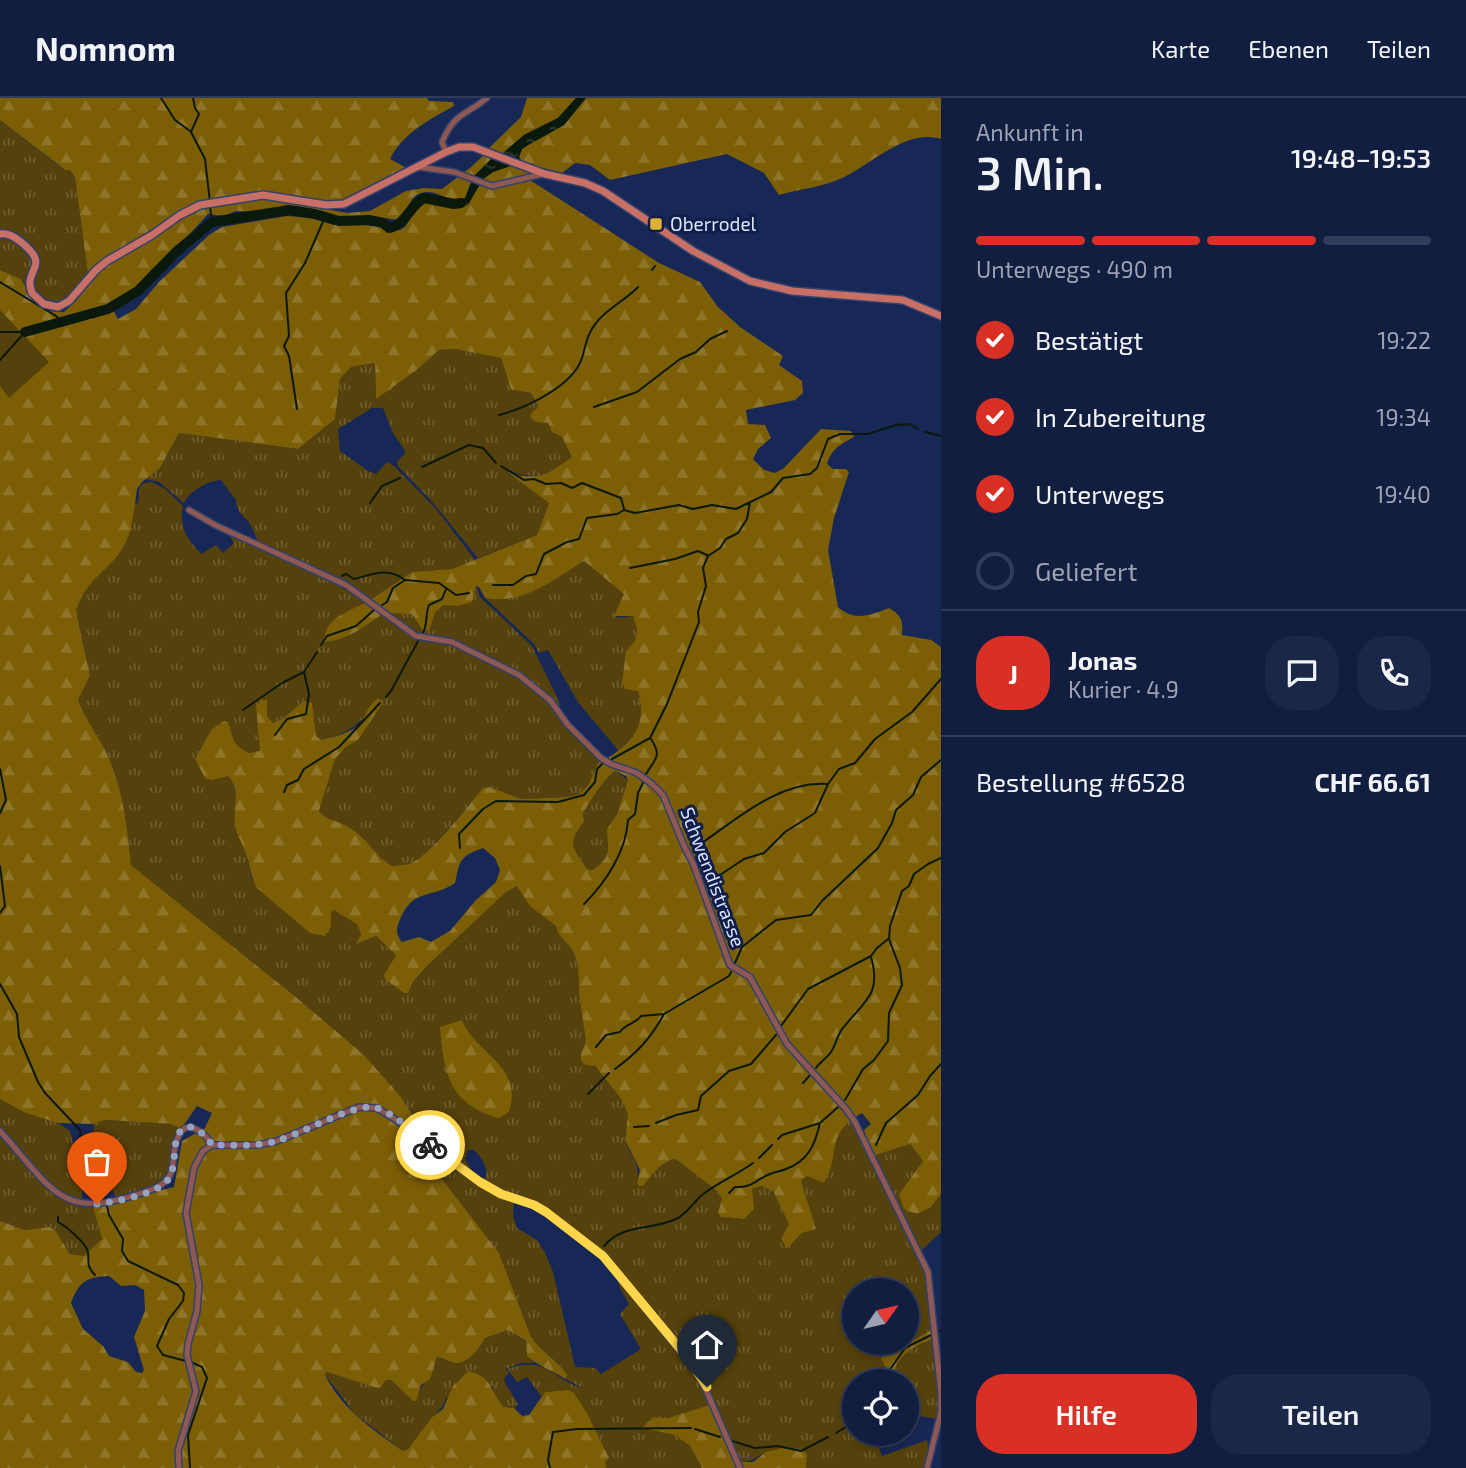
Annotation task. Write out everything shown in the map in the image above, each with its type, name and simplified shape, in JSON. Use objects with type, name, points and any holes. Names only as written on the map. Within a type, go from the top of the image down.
[{"type":"street","points":[[446,152],[442,142],[451,123],[460,114],[487,98]]},
{"type":"street","points":[[0,234],[14,236],[34,253],[36,264],[29,283],[32,293],[44,304],[58,307],[69,301],[107,261],[152,236],[180,215],[210,202],[263,195],[344,204],[446,152],[459,147],[473,147],[545,174],[585,183],[603,191],[693,251],[750,281],[792,291],[903,300],[941,316]]},
{"type":"street","points":[[418,167],[440,169],[485,186],[545,174]]},
{"type":"street","name":"Schwendistrasse","points":[[189,510],[198,517],[346,585],[416,636],[452,642],[519,675],[550,700],[568,725],[601,758],[637,774],[663,795],[710,905],[730,965],[750,978],[787,1044],[855,1122],[928,1272],[941,1412],[927,1468]]},
{"type":"street","points":[[179,1468],[178,1451],[196,1391],[187,1355],[197,1311],[199,1285],[186,1213],[194,1168],[202,1151],[212,1145],[258,1145],[277,1141],[359,1107],[377,1108],[409,1128],[480,1182],[501,1194],[546,1212],[603,1256],[699,1374],[740,1468]]},
{"type":"street","points":[[0,1131],[51,1189],[83,1205],[129,1198],[162,1186],[173,1169],[178,1136],[182,1130],[191,1127],[203,1132],[212,1145]]},
{"type":"green space","points":[[0,98],[427,98],[429,101],[453,102],[454,106],[418,128],[395,150],[390,159],[405,167],[404,170],[351,197],[328,203],[262,191],[205,200],[173,216],[106,258],[88,275],[75,177],[70,170],[65,170],[0,120]]},
{"type":"green space","points":[[527,98],[576,98],[558,118],[524,135],[502,154],[489,148],[521,117]]},
{"type":"green space","points":[[586,98],[941,98],[941,139],[928,137],[902,143],[835,181],[779,195],[764,173],[727,154],[610,180],[590,165],[575,163],[562,173],[540,167],[539,169],[522,162],[519,157],[522,149],[564,125]]},
{"type":"green space","points":[[0,120],[64,170],[70,170],[75,177],[88,275],[70,297],[60,304],[41,298],[33,288],[37,255],[0,231]]},
{"type":"green space","points":[[485,154],[493,157],[470,184],[465,198],[477,189],[483,179],[512,165],[536,174],[532,175],[530,180],[659,263],[700,282],[718,307],[740,327],[783,356],[779,365],[802,381],[803,393],[795,400],[746,410],[748,424],[765,425],[771,438],[758,449],[753,459],[764,470],[775,473],[784,468],[821,429],[851,431],[854,437],[834,451],[827,464],[833,469],[846,469],[849,472],[834,518],[828,550],[838,607],[857,616],[889,608],[901,619],[902,635],[931,640],[941,647],[941,1194],[931,1207],[917,1214],[904,1209],[899,1194],[923,1161],[910,1144],[873,1156],[864,1130],[871,1124],[862,1113],[842,1129],[824,1183],[807,1176],[801,1181],[816,1229],[802,1233],[787,1248],[781,1239],[789,1224],[773,1191],[761,1186],[752,1189],[754,1209],[744,1219],[721,1217],[718,1213],[722,1199],[717,1191],[676,1159],[661,1166],[643,1186],[639,1186],[637,1183],[640,1170],[625,1140],[628,1114],[620,1097],[595,1066],[581,1061],[586,1041],[578,965],[573,951],[558,933],[556,926],[530,906],[517,886],[505,893],[427,966],[413,982],[408,993],[385,979],[384,975],[396,955],[376,936],[356,944],[361,934],[357,924],[334,910],[331,912],[331,926],[325,936],[310,933],[257,888],[236,828],[232,781],[228,776],[212,780],[205,778],[195,759],[211,730],[224,721],[228,722],[239,746],[249,753],[260,751],[256,705],[262,700],[267,701],[267,716],[273,723],[304,701],[312,703],[316,736],[321,740],[344,734],[359,725],[368,708],[378,698],[383,703],[358,740],[346,747],[335,759],[319,811],[354,830],[392,866],[409,864],[418,859],[448,830],[483,788],[489,787],[522,799],[579,794],[588,785],[600,759],[605,760],[631,739],[641,714],[638,691],[625,689],[622,682],[626,651],[635,641],[637,629],[633,616],[614,616],[624,594],[584,561],[549,583],[512,598],[485,598],[476,586],[472,602],[457,606],[444,605],[435,612],[430,628],[424,632],[412,614],[388,613],[370,600],[412,572],[452,569],[537,535],[549,503],[507,472],[537,476],[549,472],[572,457],[562,437],[552,432],[548,423],[536,422],[530,417],[539,407],[531,393],[511,389],[501,358],[455,349],[439,350],[418,369],[376,399],[375,363],[351,367],[340,379],[335,419],[298,449],[179,433],[160,468],[137,489],[131,525],[120,553],[80,599],[76,611],[90,676],[78,700],[116,776],[126,820],[131,865],[363,1054],[400,1096],[440,1154],[439,1175],[499,1253],[531,1337],[568,1376],[565,1379],[527,1356],[526,1341],[508,1330],[485,1338],[468,1359],[459,1363],[437,1357],[430,1379],[421,1385],[416,1401],[391,1380],[386,1380],[380,1388],[327,1372],[325,1375],[332,1387],[359,1418],[403,1451],[409,1448],[432,1417],[443,1409],[452,1388],[468,1371],[487,1381],[504,1407],[514,1408],[522,1416],[529,1415],[545,1392],[567,1390],[573,1392],[587,1413],[609,1458],[605,1462],[606,1468],[0,1468],[0,1221],[25,1230],[49,1227],[55,1230],[70,1254],[84,1256],[102,1239],[93,1207],[174,1187],[182,1141],[205,1128],[212,1113],[197,1106],[181,1129],[172,1124],[105,1120],[94,1124],[58,1123],[26,1113],[0,1099],[0,270],[21,279],[36,304],[47,311],[64,312],[102,267],[202,207],[261,198],[293,201],[296,204],[348,213],[370,211],[406,191],[442,189]],"holes":[[[430,192],[457,201],[464,198],[451,208],[426,200],[400,230],[364,225],[334,225],[311,218],[287,216],[222,227],[209,235],[159,282],[136,309],[118,319],[109,302],[121,300],[133,292],[152,269],[178,247],[208,214],[224,216],[236,211],[257,212],[288,207],[337,218],[373,216],[397,220],[417,195]],[[615,771],[626,776],[628,780],[617,814],[607,829],[606,856],[593,870],[587,869],[575,851],[573,841],[584,822],[583,813]],[[483,848],[495,858],[500,870],[496,882],[476,900],[450,931],[431,942],[419,937],[402,942],[397,928],[410,903],[455,883],[462,860]],[[109,1276],[121,1286],[135,1285],[144,1290],[145,1311],[134,1337],[144,1370],[142,1373],[136,1372],[128,1362],[109,1356],[103,1346],[83,1329],[71,1303],[81,1285],[89,1279]]]},
{"type":"green space","points":[[6,236],[21,245],[34,259],[27,285],[21,279],[0,270],[0,237]]},
{"type":"green space","points":[[0,310],[49,362],[9,398],[0,386]]},
{"type":"green space","points":[[455,349],[501,358],[511,388],[531,393],[539,407],[532,412],[536,422],[548,423],[552,432],[562,437],[572,457],[536,476],[511,471],[507,473],[549,503],[537,535],[478,558],[434,504],[398,466],[397,462],[406,452],[393,433],[383,408],[372,408],[338,429],[340,451],[376,474],[387,462],[394,466],[436,509],[475,560],[452,569],[412,572],[370,600],[340,580],[258,542],[251,525],[221,480],[200,487],[190,494],[184,503],[159,482],[145,479],[160,468],[179,433],[298,449],[335,419],[340,379],[351,367],[375,363],[376,398],[418,369],[439,350]]},
{"type":"green space","points":[[152,482],[165,489],[183,506],[185,532],[201,554],[216,545],[223,553],[234,543],[228,533],[329,577],[368,601],[324,642],[348,636],[383,614],[410,634],[448,642],[516,674],[546,697],[600,759],[588,785],[579,794],[567,797],[522,799],[489,787],[483,788],[427,851],[409,864],[392,866],[354,830],[319,811],[335,759],[346,747],[358,740],[383,703],[349,730],[321,740],[316,736],[304,701],[273,723],[267,716],[267,702],[260,751],[252,753],[241,748],[231,739],[231,730],[211,730],[195,759],[216,777],[228,776],[233,780],[235,823],[246,852],[252,880],[331,912],[334,910],[357,923],[361,934],[356,944],[376,936],[396,955],[384,975],[408,993],[413,982],[427,966],[505,893],[517,886],[522,890],[530,906],[556,926],[558,933],[573,951],[578,965],[579,993],[587,1041],[581,1053],[609,1082],[626,1107],[628,1117],[625,1139],[637,1165],[637,1183],[643,1185],[661,1165],[676,1159],[717,1191],[722,1199],[721,1217],[744,1219],[752,1189],[761,1186],[773,1191],[789,1224],[781,1239],[787,1247],[802,1233],[816,1229],[801,1181],[807,1176],[824,1183],[836,1139],[852,1118],[928,1274],[934,1328],[919,1337],[919,1278],[842,1278],[842,1355],[919,1355],[919,1345],[935,1338],[939,1402],[937,1419],[919,1416],[919,1369],[842,1369],[842,1446],[880,1446],[882,1456],[910,1446],[919,1446],[919,1443],[927,1440],[929,1451],[925,1468],[806,1468],[807,1463],[801,1449],[792,1448],[774,1450],[751,1460],[738,1462],[709,1388],[699,1371],[610,1262],[541,1207],[483,1182],[485,1165],[474,1150],[468,1150],[465,1159],[475,1177],[435,1147],[412,1112],[363,1054],[131,865],[126,820],[116,776],[78,700],[90,676],[76,611],[79,600],[90,583],[124,547],[135,503],[138,504],[140,486]]},
{"type":"green space","points":[[584,561],[625,594],[616,618],[633,616],[637,629],[635,641],[626,652],[622,682],[638,691],[641,717],[636,731],[619,751],[578,702],[548,650],[539,653],[534,644],[485,598],[512,598],[524,594],[549,583]]},
{"type":"green space","points":[[476,586],[480,597],[532,646],[558,699],[560,709],[534,685],[454,642],[416,635],[392,616],[392,612],[435,612],[444,605],[457,606],[473,596]]},
{"type":"green space","points":[[368,601],[383,614],[348,636],[324,642],[328,626],[333,621]]},
{"type":"green space","points":[[615,771],[628,780],[617,814],[607,829],[606,856],[593,870],[587,869],[575,851],[573,841],[584,822],[583,813]]},
{"type":"green space","points":[[462,1020],[468,1032],[504,1071],[510,1083],[512,1096],[509,1112],[499,1118],[469,1104],[459,1095],[447,1073],[440,1027]]},
{"type":"green space","points":[[0,1099],[58,1123],[70,1131],[77,1158],[76,1168],[82,1180],[82,1202],[77,1202],[50,1187],[0,1130]]},
{"type":"green space","points":[[105,1120],[172,1124],[181,1129],[175,1139],[166,1180],[146,1190],[116,1198],[95,1141],[94,1124]]},
{"type":"green space","points":[[0,1133],[61,1197],[73,1204],[93,1207],[102,1239],[84,1257],[70,1254],[55,1230],[49,1227],[25,1230],[0,1221]]},
{"type":"green space","points":[[910,1144],[923,1161],[899,1194],[931,1207],[941,1194],[941,1232],[921,1251],[873,1156]]},
{"type":"green space","points":[[440,1154],[514,1201],[513,1216],[517,1228],[537,1240],[553,1272],[575,1367],[595,1368],[601,1374],[641,1349],[620,1314],[629,1304],[616,1274],[696,1371],[712,1404],[668,1418],[653,1417],[643,1428],[676,1434],[690,1446],[702,1468],[606,1468],[604,1462],[609,1458],[587,1413],[567,1390],[545,1392],[541,1396],[527,1377],[517,1382],[507,1369],[532,1365],[548,1370],[573,1385],[584,1389],[565,1379],[568,1377],[565,1371],[531,1337],[499,1253],[439,1175]]},
{"type":"green space","points":[[934,1328],[935,1338],[919,1345],[919,1337]]},
{"type":"green space","points":[[508,1330],[526,1342],[527,1356],[535,1363],[521,1363],[505,1369],[509,1373],[504,1379],[505,1383],[518,1404],[514,1408],[504,1407],[495,1397],[492,1386],[446,1398],[416,1440],[403,1451],[355,1414],[325,1375],[327,1372],[379,1388],[386,1380],[391,1380],[413,1401],[437,1357],[453,1363],[475,1350],[485,1338]]},
{"type":"green space","points":[[884,1355],[905,1355],[894,1369],[887,1369],[881,1359]]},
{"type":"green space","points":[[712,1404],[719,1427],[736,1462],[753,1462],[766,1452],[782,1448],[801,1449],[807,1454],[806,1468],[702,1468],[690,1446],[676,1435],[642,1428],[653,1417],[668,1418]]},
{"type":"water","points":[[576,98],[586,98],[564,125],[522,149],[519,157],[522,162],[493,172],[483,179],[468,205],[451,208],[451,200],[465,198],[475,175],[493,157],[502,154],[524,135],[558,118]]},
{"type":"waterway","points":[[161,98],[175,120],[190,131]]},
{"type":"waterway","points":[[193,98],[199,114],[191,132],[205,159],[210,202]]},
{"type":"waterway","points":[[25,332],[108,309],[138,291],[177,251],[212,222],[289,210],[339,221],[370,220],[383,223],[389,228],[400,223],[424,198],[461,203]]},
{"type":"waterway","points":[[210,207],[212,222]]},
{"type":"waterway","points":[[297,409],[289,356],[284,346],[289,336],[286,293],[305,263],[325,217]]},
{"type":"waterway","points":[[652,270],[655,266]]},
{"type":"waterway","points":[[0,282],[63,323]]},
{"type":"waterway","points":[[499,415],[535,401],[569,378],[582,358],[596,323],[638,287]]},
{"type":"waterway","points":[[594,407],[637,392],[680,359],[696,352],[710,339],[727,331]]},
{"type":"waterway","points":[[0,332],[24,332]]},
{"type":"waterway","points":[[0,360],[25,332]]},
{"type":"waterway","points":[[493,585],[513,585],[526,576],[536,574],[544,554],[579,539],[587,518],[617,514],[624,510],[635,513],[679,505],[693,509],[712,505],[736,509],[771,492],[783,478],[810,474],[817,468],[828,439],[840,434],[868,434],[896,425],[909,424],[918,429]]},
{"type":"waterway","points":[[925,432],[941,436]]},
{"type":"waterway","points":[[422,467],[469,445],[483,448],[496,463]]},
{"type":"waterway","points":[[501,466],[524,480],[534,479],[546,484],[561,483],[572,488],[582,483],[621,498],[624,509]]},
{"type":"waterway","points":[[370,503],[382,486],[400,478]]},
{"type":"waterway","points":[[612,759],[650,738],[667,704],[699,622],[698,612],[706,586],[703,568],[708,556],[720,548],[726,539],[738,533],[747,519],[750,502]]},
{"type":"waterway","points":[[630,568],[675,559],[698,551],[707,555]]},
{"type":"waterway","points":[[342,576],[346,574],[354,579],[386,573],[405,580]]},
{"type":"waterway","points":[[382,605],[387,602],[393,588],[405,580],[439,583],[456,595],[469,593]]},
{"type":"waterway","points":[[423,633],[429,605],[442,599],[446,589]]},
{"type":"waterway","points":[[321,645],[327,636],[356,626],[374,610]]},
{"type":"waterway","points":[[386,697],[418,641]]},
{"type":"waterway","points":[[275,735],[287,719],[306,714],[309,694],[304,672],[317,652]]},
{"type":"waterway","points":[[243,710],[282,683],[304,672]]},
{"type":"waterway","points":[[714,879],[744,859],[764,853],[785,832],[815,813],[828,784],[839,769],[855,763],[875,739],[912,712],[941,679]]},
{"type":"waterway","points":[[284,792],[287,785],[298,780],[304,769],[339,747],[380,703]]},
{"type":"waterway","points":[[646,774],[657,753],[651,739]]},
{"type":"waterway","points":[[735,963],[742,947],[776,920],[811,915],[822,901],[878,848],[896,810],[913,795],[921,777],[941,760]]},
{"type":"waterway","points":[[460,848],[459,834],[483,809],[496,801],[558,802],[584,795],[595,782],[597,769],[602,764]]},
{"type":"waterway","points":[[0,769],[6,800],[0,813]]},
{"type":"waterway","points":[[584,904],[600,886],[619,855],[628,820],[635,814],[638,793],[643,783]]},
{"type":"waterway","points":[[696,847],[741,815],[774,796],[791,789],[827,784]]},
{"type":"waterway","points":[[845,1100],[863,1069],[874,1060],[888,1041],[889,1013],[902,985],[900,968],[889,939],[890,926],[902,891],[909,886],[914,874],[941,858]]},
{"type":"waterway","points":[[0,866],[5,906],[0,913]]},
{"type":"waterway","points":[[781,1026],[808,989],[871,956],[888,939]]},
{"type":"waterway","points":[[816,1068],[831,1052],[841,1031],[873,989],[874,970],[871,957]]},
{"type":"waterway","points":[[596,1047],[606,1035],[620,1032],[641,1016],[664,1014],[729,976],[731,972]]},
{"type":"waterway","points":[[0,984],[17,1014],[19,1037],[38,1082],[80,1130],[83,1159],[101,1179],[109,1215],[123,1239],[122,1251],[128,1261],[178,1285],[184,1293],[183,1301],[169,1319],[157,1346],[163,1355],[186,1361]]},
{"type":"waterway","points":[[615,1069],[643,1044],[664,1014]]},
{"type":"waterway","points":[[656,1123],[698,1110],[701,1096],[729,1071],[751,1064],[776,1035]]},
{"type":"waterway","points":[[876,1145],[886,1123],[918,1095],[941,1064]]},
{"type":"waterway","points":[[588,1094],[609,1073]]},
{"type":"waterway","points":[[803,1083],[810,1075]]},
{"type":"waterway","points":[[778,1139],[782,1135],[820,1123],[838,1107]]},
{"type":"waterway","points":[[729,1193],[735,1187],[750,1185],[800,1162],[813,1145],[820,1123]]},
{"type":"waterway","points":[[634,1127],[649,1126]]},
{"type":"waterway","points":[[759,1158],[772,1145]]},
{"type":"waterway","points":[[604,1246],[629,1230],[678,1218],[708,1190],[753,1163]]},
{"type":"waterway","points":[[58,1217],[58,1222],[74,1234],[87,1249],[89,1265],[95,1275]]},
{"type":"waterway","points":[[890,1369],[905,1348],[931,1335]]},
{"type":"waterway","points":[[190,1468],[188,1435],[207,1378],[202,1367],[191,1362]]},
{"type":"waterway","points":[[550,1468],[548,1460],[553,1432],[577,1429],[691,1428]]},
{"type":"waterway","points":[[695,1429],[720,1437]]},
{"type":"waterway","points":[[836,1433],[842,1429]]},
{"type":"waterway","points":[[732,1441],[755,1448],[778,1446],[801,1451],[828,1437]]},
{"type":"way so far","points":[[97,1204],[129,1198],[162,1186],[173,1169],[178,1136],[182,1130],[191,1127],[203,1132],[212,1145],[258,1145],[277,1141],[359,1107],[377,1108],[430,1145]]},
{"type":"place","name":"Oberrodel","points":[[656,224]]},
{"type":"route","points":[[430,1145],[480,1182],[501,1194],[546,1212],[603,1256],[691,1362],[707,1387]]}]
